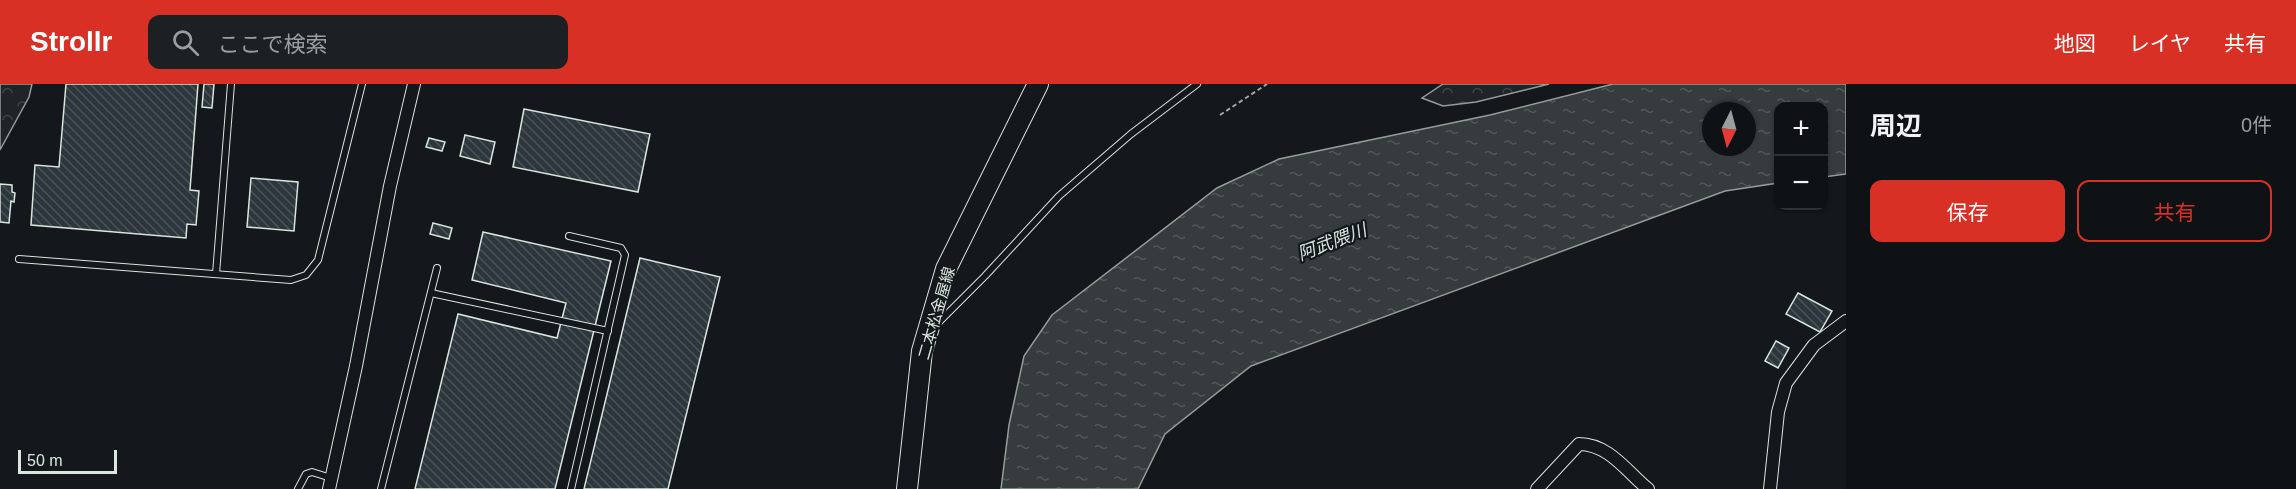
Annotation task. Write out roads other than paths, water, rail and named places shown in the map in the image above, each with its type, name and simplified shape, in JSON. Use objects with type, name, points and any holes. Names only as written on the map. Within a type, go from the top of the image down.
[{"type":"main road","name":"二本松金屋線","points":[[907,489],[922,351],[946,269],[1038,84]]},
{"type":"street","points":[[330,483],[356,366],[390,186],[414,84]]},
{"type":"street","points":[[1770,489],[1778,412],[1786,383],[1814,345],[1846,321]]},
{"type":"street","points":[[1537,489],[1579,444],[1590,444],[1601,448],[1648,489]]},
{"type":"lane","points":[[216,274],[231,84]]},
{"type":"lane","points":[[19,259],[291,280],[306,275],[318,260],[362,84]]},
{"type":"lane","points":[[929,327],[940,322],[1068,188],[1131,134],[1197,84]]},
{"type":"lane","points":[[569,236],[621,248],[626,255],[571,489]]},
{"type":"lane","points":[[381,489],[437,268]]},
{"type":"lane","points":[[430,292],[608,331]]},
{"type":"lane","points":[[298,489],[306,474],[312,472],[330,483]]},
{"type":"water","name":"阿武隈川","points":[[1613,84],[1846,84],[1846,174],[1828,176],[1828,102],[1774,102],[1774,184],[1725,191],[1251,366],[1165,434],[1138,489],[1001,489],[1009,425],[1024,356],[1052,315],[1217,188],[1279,159],[1490,115]]}]
